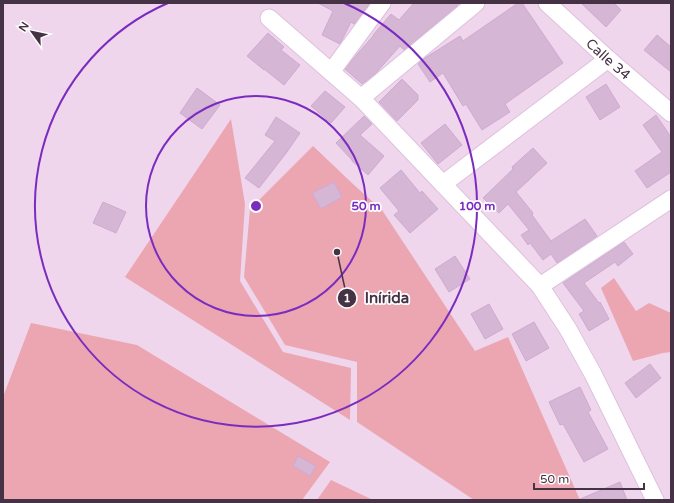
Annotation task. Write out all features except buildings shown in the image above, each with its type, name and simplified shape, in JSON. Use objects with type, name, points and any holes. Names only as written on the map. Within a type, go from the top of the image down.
[{"type":"street","points":[[331,72],[382,3]]},
{"type":"street","points":[[361,98],[476,3]]},
{"type":"street","name":"Calle 34","points":[[547,3],[608,59],[671,113]]},
{"type":"street","points":[[269,18],[361,98],[540,286],[568,329],[593,374],[655,500]]},
{"type":"street","points":[[443,184],[608,59]]},
{"type":"street","points":[[540,286],[671,199]]},
{"type":"shaded area","points":[[3,3],[671,3],[671,500],[3,500]]},
{"type":"shaded area","points":[[231,119],[245,204],[240,281],[283,352],[351,368],[350,420],[125,277]]},
{"type":"shaded area","points":[[313,146],[382,210],[475,351],[508,337],[580,500],[474,500],[357,422],[357,362],[285,345],[244,277],[250,209]]},
{"type":"shaded area","points":[[614,278],[636,311],[649,303],[671,313],[671,352],[633,361],[601,288]]},
{"type":"shaded area","points":[[31,323],[137,345],[330,462],[302,500],[3,500],[3,397]]},
{"type":"shaded area","points":[[331,480],[373,500],[317,500]]},
{"type":"place","name":"Inírida","points":[[337,252]]}]
